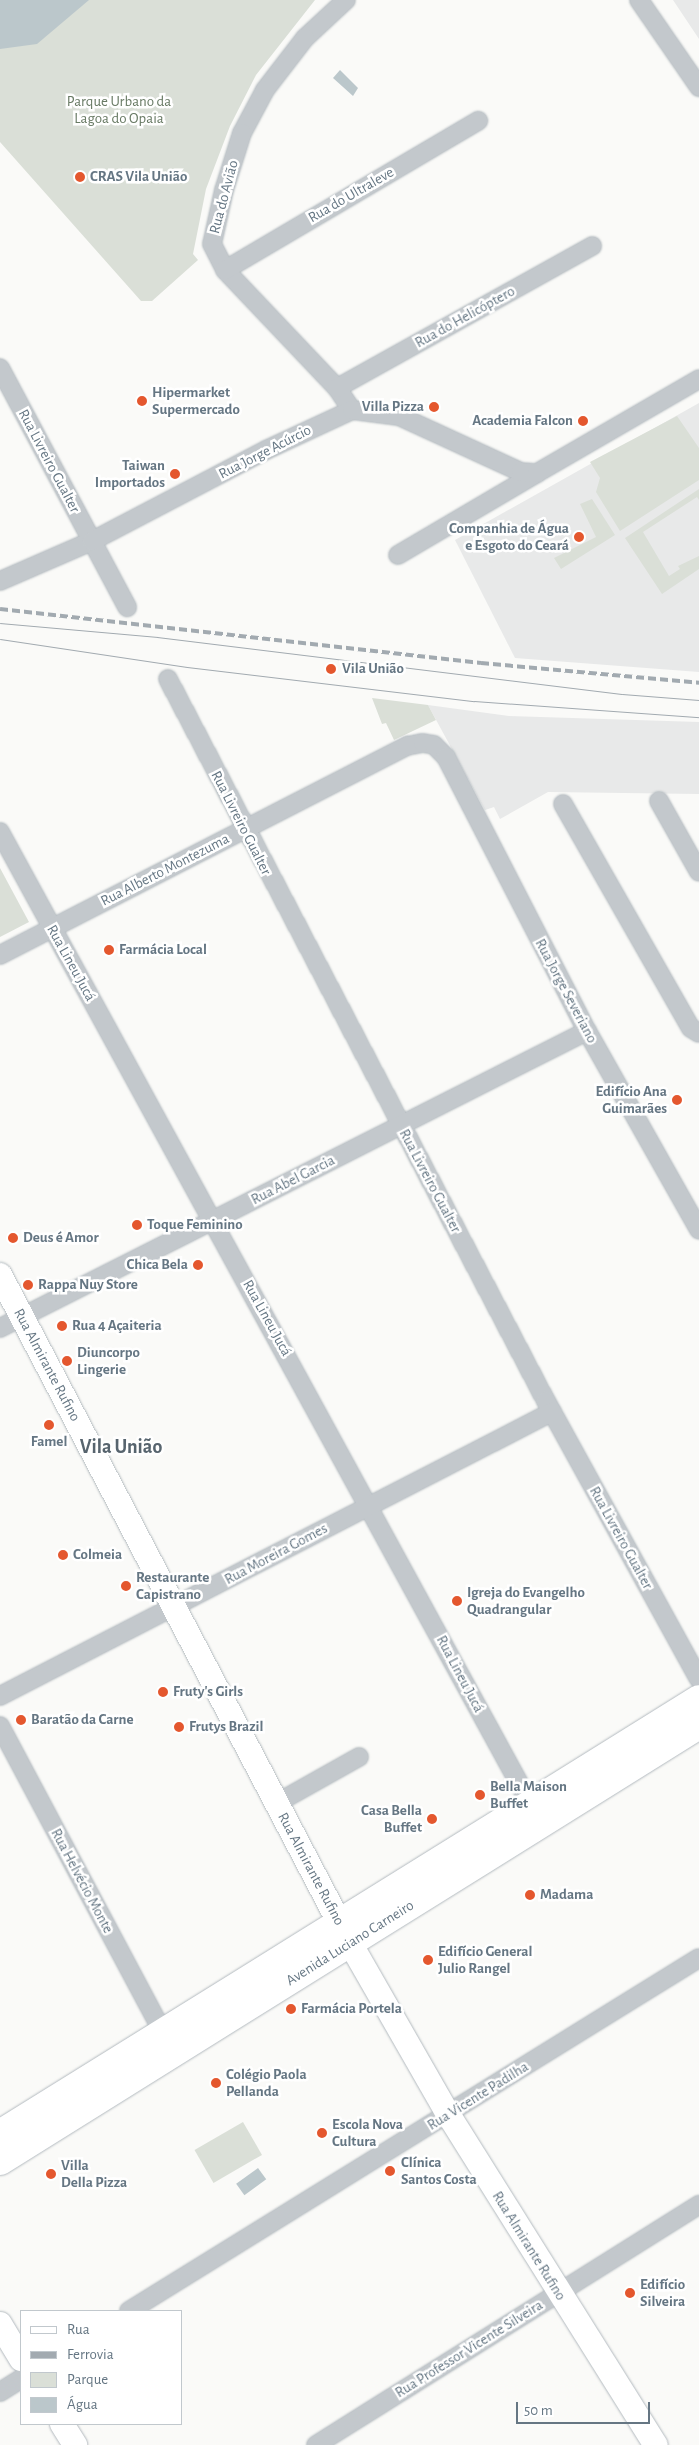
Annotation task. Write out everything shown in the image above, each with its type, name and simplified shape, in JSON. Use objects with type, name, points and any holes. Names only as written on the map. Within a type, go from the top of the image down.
[{"type":"main road","name":"Avenida Luciano Carneiro","points":[[0,2134],[67,2106],[344,1933],[531,1805],[699,1699]]},
{"type":"main road","name":"Avenida Luciano Carneiro","points":[[0,2160],[67,2106],[164,2035],[344,1933],[699,1725]]},
{"type":"street","name":"Rua do Avião","points":[[346,0],[305,38],[264,90],[242,133],[213,235],[216,256],[225,270],[337,388],[352,410]]},
{"type":"street","points":[[639,0],[699,87]]},
{"type":"street","name":"Rua do Ultraleve","points":[[225,270],[478,121]]},
{"type":"street","name":"Rua do Helicóptero","points":[[337,388],[592,246]]},
{"type":"street","name":"Rua Livreiro Gualter","points":[[0,368],[127,607]]},
{"type":"street","points":[[398,555],[699,379]]},
{"type":"street","points":[[352,410],[399,416],[521,472],[537,474]]},
{"type":"street","name":"Rua Jorge Acúrcio","points":[[0,581],[92,541],[266,450],[352,410]]},
{"type":"street","name":"Rua Livreiro Gualter","points":[[168,679],[244,829],[552,1412],[699,1679]]},
{"type":"street","name":"Rua Alberto Montezuma","points":[[0,955],[407,746],[423,743],[439,749]]},
{"type":"street","name":"Rua Jorge Severiano","points":[[439,749],[586,1031],[698,1224]]},
{"type":"street","points":[[659,801],[699,872]]},
{"type":"street","points":[[563,804],[691,1028],[699,1033]]},
{"type":"street","name":"Rua Lineu Jucá","points":[[0,832],[51,929],[369,1505],[531,1805]]},
{"type":"street","name":"Rua Abel Garcia","points":[[0,1328],[586,1031]]},
{"type":"street","name":"Rua Almirante Rufino","points":[[0,1275],[344,1933],[448,2114],[558,2293],[656,2445]]},
{"type":"street","name":"Rua Moreira Gomes","points":[[0,1696],[552,1412]]},
{"type":"street","name":"Rua Helvécio Monte","points":[[0,1726],[164,2035]]},
{"type":"street","points":[[276,1803],[359,1757]]},
{"type":"street","name":"Rua Vicente Padilha","points":[[131,2310],[699,1958]]},
{"type":"street","name":"Rua Professor Vicente Silveira","points":[[316,2445],[699,2205]]},
{"type":"street","points":[[0,2324],[20,2357]]},
{"type":"street","points":[[0,2392],[20,2379]]},
{"type":"street","points":[[63,2425],[75,2445]]},
{"type":"shaded area","points":[[673,0],[699,0],[699,39]]},
{"type":"shaded area","name":"Companhia de Água e Esgoto do Ceará","points":[[699,403],[699,672],[515,658],[455,540]]},
{"type":"shaded area","points":[[428,705],[509,716],[699,722],[699,794],[548,792],[500,819],[494,807],[485,810]]},
{"type":"green space","name":"Parque Urbano da Lagoa do Opaia","points":[[0,0],[315,0],[256,75],[230,126],[206,189],[193,254],[198,260],[152,301],[141,301],[0,142]]},
{"type":"green space","points":[[677,416],[699,448],[699,480],[620,531],[596,492],[600,478],[590,462]]},
{"type":"green space","points":[[699,489],[699,500],[697,497],[643,532],[669,576],[680,569],[678,566],[699,556],[699,569],[662,594],[625,538]]},
{"type":"green space","points":[[592,499],[615,535],[561,569],[554,558],[596,537],[580,504]]},
{"type":"green space","points":[[372,698],[428,705],[436,720],[394,740],[386,723],[382,724]]},
{"type":"green space","points":[[0,868],[29,922],[0,937]]},
{"type":"green space","points":[[243,2122],[262,2155],[214,2183],[195,2150]]},
{"type":"water","points":[[0,0],[89,0],[37,44],[0,49]]},
{"type":"water","points":[[340,70],[358,88],[353,96],[333,78]]},
{"type":"water","points":[[258,2168],[266,2179],[244,2195],[236,2184]]},
{"type":"tram line","points":[[0,623],[157,637],[622,694],[699,700]]},
{"type":"tram line","points":[[0,639],[187,667],[474,701],[699,717]]},
{"type":"railway","points":[[0,609],[481,663],[699,683]]},
{"type":"place","name":"CRAS Vila União","points":[[80,177]]},
{"type":"place","name":"Hipermarket Supermercado","points":[[142,401]]},
{"type":"place","name":"Villa Pizza","points":[[434,407]]},
{"type":"place","name":"Academia Falcon","points":[[583,421]]},
{"type":"place","name":"Taiwan Importados","points":[[175,474]]},
{"type":"place","name":"Companhia de Água e Esgoto do Ceará","points":[[579,537]]},
{"type":"place","name":"Vila União","points":[[331,669]]},
{"type":"place","name":"Farmácia Local","points":[[109,950]]},
{"type":"place","name":"Edifício Ana Guimarães","points":[[677,1100]]},
{"type":"place","name":"Toque Feminino","points":[[137,1225]]},
{"type":"place","name":"Deus é Amor","points":[[13,1238]]},
{"type":"place","name":"Chica Bela","points":[[198,1265]]},
{"type":"place","name":"Rappa Nuy Store","points":[[28,1285]]},
{"type":"place","name":"Rua 4 Açaiteria","points":[[62,1326]]},
{"type":"place","name":"Diuncorpo Lingerie","points":[[67,1361]]},
{"type":"place","name":"Famel","points":[[49,1425]]},
{"type":"place","name":"Colmeia","points":[[63,1555]]},
{"type":"place","name":"Restaurante Capistrano","points":[[126,1586]]},
{"type":"place","name":"Igreja do Evangelho Quadrangular","points":[[457,1601]]},
{"type":"place","name":"Fruty's Girls","points":[[163,1692]]},
{"type":"place","name":"Baratão da Carne","points":[[21,1720]]},
{"type":"place","name":"Frutys Brazil","points":[[179,1727]]},
{"type":"place","name":"Bella Maison Buffet","points":[[480,1795]]},
{"type":"place","name":"Casa Bella Buffet","points":[[432,1819]]},
{"type":"place","name":"Madama","points":[[530,1895]]},
{"type":"place","name":"Edifício General Julio Rangel","points":[[428,1960]]},
{"type":"place","name":"Farmácia Portela","points":[[291,2009]]},
{"type":"place","name":"Colégio Paola Pellanda","points":[[216,2083]]},
{"type":"place","name":"Escola Nova Cultura","points":[[322,2133]]},
{"type":"place","name":"Clínica Santos Costa","points":[[390,2171]]},
{"type":"place","name":"Villa Della Pizza","points":[[51,2174]]},
{"type":"place","name":"Edifício Silveira","points":[[630,2293]]},
{"type":"district","name":"Vila União","points":[[121,1447]]}]
